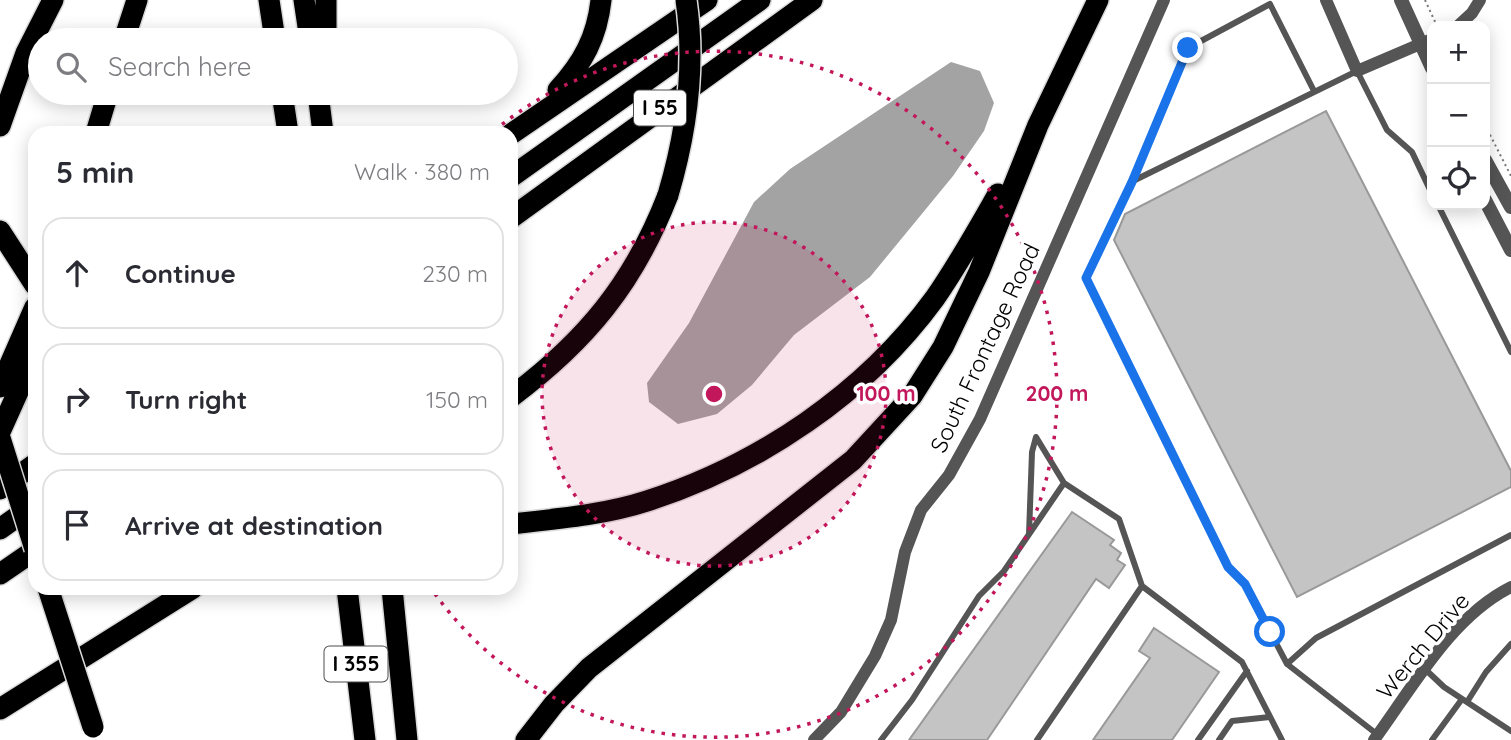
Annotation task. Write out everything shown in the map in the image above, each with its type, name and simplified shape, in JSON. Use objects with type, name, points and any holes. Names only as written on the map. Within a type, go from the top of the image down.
[{"type":"highway","points":[[39,28],[53,0]]},
{"type":"highway","points":[[128,28],[137,0]]},
{"type":"highway","points":[[269,0],[273,28]]},
{"type":"highway","points":[[304,0],[308,28]]},
{"type":"highway","points":[[326,0],[326,28]]},
{"type":"highway","points":[[510,126],[556,92],[575,72],[591,46],[601,0]]},
{"type":"highway","points":[[518,391],[572,347],[606,309],[646,248],[668,195],[682,143],[689,91],[690,43],[686,0]]},
{"type":"highway","points":[[518,129],[707,0]]},
{"type":"highway","name":"I 55","points":[[518,172],[760,0]]},
{"type":"highway","name":"I 55","points":[[518,213],[812,0]]},
{"type":"highway","points":[[526,740],[554,704],[589,668],[853,460],[891,422],[943,347],[979,272],[1038,125],[1098,0]]},
{"type":"highway","points":[[0,126],[28,49]]},
{"type":"highway","points":[[98,126],[104,105]]},
{"type":"highway","points":[[284,105],[287,126]]},
{"type":"highway","points":[[320,105],[322,126]]},
{"type":"highway","points":[[331,105],[333,126]]},
{"type":"highway","points":[[518,523],[572,517],[646,502],[719,473],[779,441],[829,405],[870,369],[934,299],[1038,125]]},
{"type":"highway","points":[[0,231],[28,275]]},
{"type":"highway","points":[[0,387],[28,323]]},
{"type":"highway","points":[[28,370],[0,435],[28,527]]},
{"type":"highway","points":[[0,489],[28,469]]},
{"type":"highway","points":[[0,529],[28,509]]},
{"type":"highway","points":[[0,574],[28,555]]},
{"type":"highway","points":[[50,595],[95,733]]},
{"type":"highway","points":[[0,709],[182,595]]},
{"type":"highway","name":"I 355","points":[[348,595],[365,740]]},
{"type":"highway","name":"I 355","points":[[393,595],[407,740]]},
{"type":"street","name":"South Frontage Road","points":[[814,740],[841,712],[875,656],[891,620],[905,552],[920,510],[949,475],[980,419],[1164,0]]},
{"type":"street","points":[[1326,0],[1357,71],[1426,41],[1401,0]]},
{"type":"street","points":[[1463,21],[1480,0]]},
{"type":"street","points":[[1490,169],[1511,207]]},
{"type":"street","points":[[1490,210],[1511,250]]},
{"type":"street","name":"Werch Drive","points":[[1376,737],[1426,670],[1480,606],[1511,587]]},
{"type":"lane","points":[[1314,91],[1270,4],[1188,48],[1132,182],[1086,278],[1228,567],[1245,584],[1287,664],[1376,737]]},
{"type":"lane","points":[[1132,182],[1357,71],[1387,130],[1412,152],[1427,184]]},
{"type":"lane","points":[[1440,210],[1511,352]]},
{"type":"lane","points":[[1029,535],[1032,452],[1036,437],[1064,483],[1119,519],[1142,586],[1242,662],[1282,740]]},
{"type":"lane","points":[[881,740],[912,700],[979,596],[1004,571],[1064,483]]},
{"type":"lane","points":[[1287,664],[1316,638],[1511,535]]},
{"type":"lane","points":[[1037,740],[1142,586]]},
{"type":"lane","points":[[1432,740],[1511,643]]},
{"type":"lane","points":[[1426,670],[1464,701],[1511,731]]},
{"type":"lane","points":[[1198,740],[1247,671]]},
{"type":"lane","points":[[1219,740],[1233,720],[1270,718]]},
{"type":"path","points":[[1425,0],[1435,21]]},
{"type":"path","points":[[1490,135],[1511,176]]},
{"type":"shaded area","points":[[951,62],[980,71],[994,103],[984,131],[953,176],[870,277],[794,335],[752,385],[717,414],[678,424],[649,402],[647,383],[689,323],[754,202],[790,169]]},
{"type":"building","points":[[1326,111],[1511,471],[1511,487],[1297,597],[1114,240],[1125,214]]},
{"type":"building","points":[[1072,512],[1114,540],[1110,545],[1121,553],[1117,560],[1125,565],[1109,588],[1096,579],[987,740],[909,740]]},
{"type":"building","points":[[1154,628],[1219,672],[1172,740],[1093,740],[1150,658],[1139,651]]},
{"type":"route","points":[[1188,48],[1132,182],[1086,278],[1228,567],[1245,584],[1270,632]]}]
